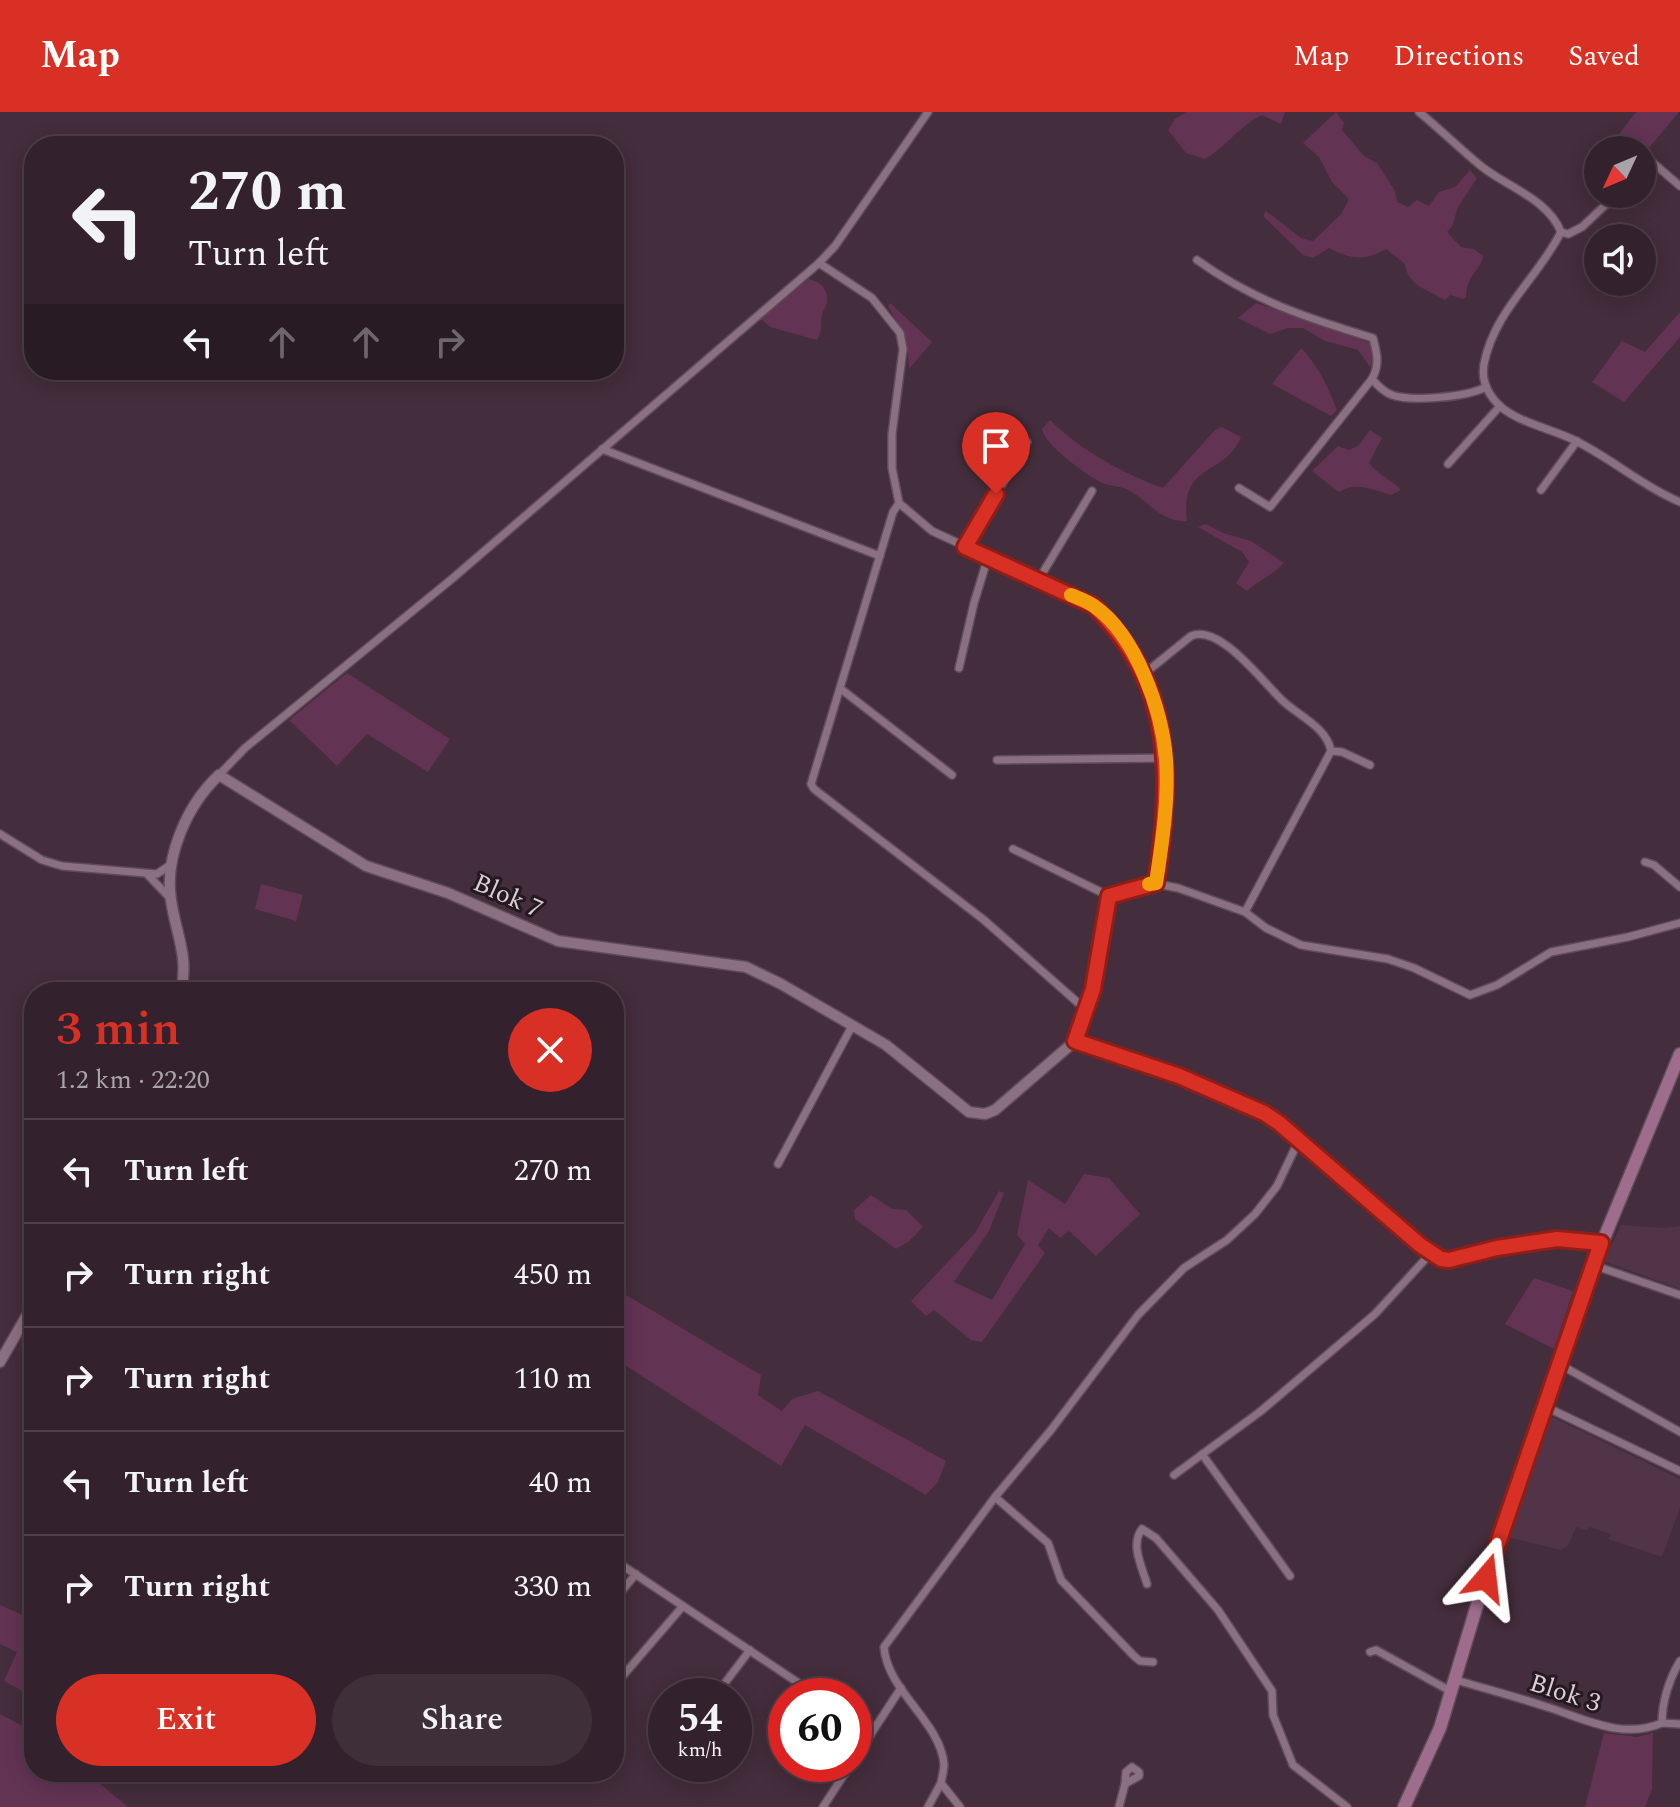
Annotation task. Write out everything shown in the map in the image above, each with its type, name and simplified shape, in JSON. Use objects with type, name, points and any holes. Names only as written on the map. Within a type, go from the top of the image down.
[{"type":"main road","points":[[1404,1807],[1440,1728],[1493,1552],[1601,1243],[1680,1054]]},
{"type":"street","points":[[182,982],[185,963],[170,898],[171,864],[198,798],[245,748],[453,578],[819,263],[835,246],[928,112]]},
{"type":"street","points":[[1419,112],[1501,181],[1537,202],[1557,222],[1561,232],[1552,250],[1515,297],[1497,326],[1483,367],[1486,387],[1500,406],[1511,414],[1577,441],[1656,492],[1680,502]]},
{"type":"street","points":[[1656,165],[1680,186]]},
{"type":"street","points":[[1561,232],[1568,234],[1582,227],[1602,208]]},
{"type":"street","points":[[1197,260],[1278,308],[1373,338],[1378,354],[1377,370],[1372,379],[1270,507],[1239,488]]},
{"type":"street","points":[[819,263],[872,298],[900,333],[903,349],[892,434],[892,468],[899,503],[925,526],[1094,606],[1120,633],[1144,674],[1155,706],[1166,758],[1166,805],[1156,883]]},
{"type":"street","points":[[1372,379],[1392,395],[1413,398],[1476,392],[1486,387]]},
{"type":"street","points":[[1448,464],[1500,406]]},
{"type":"street","points":[[1541,490],[1577,441]]},
{"type":"street","points":[[965,547],[1027,442]]},
{"type":"street","points":[[602,449],[880,556]]},
{"type":"street","points":[[1039,579],[1092,491]]},
{"type":"street","points":[[899,503],[893,512],[811,784],[984,920],[1085,1009]]},
{"type":"street","points":[[959,668],[988,557]]},
{"type":"street","points":[[1144,674],[1191,636],[1197,633],[1207,635],[1249,663],[1284,702],[1325,735],[1331,751],[1245,912]]},
{"type":"street","points":[[841,689],[952,775]]},
{"type":"street","points":[[1331,751],[1342,752],[1370,765]]},
{"type":"street","points":[[997,760],[1166,758]]},
{"type":"street","name":"Blok 7","points":[[219,775],[366,866],[448,893],[558,941],[746,967],[886,1045],[969,1112],[985,1114],[995,1110],[1075,1041]]},
{"type":"street","points":[[0,834],[31,855],[62,866],[146,874],[163,872],[171,864]]},
{"type":"street","points":[[1013,849],[1109,896],[1156,883],[1202,895],[1245,912],[1266,928],[1301,945],[1388,959],[1470,995],[1497,985],[1551,952],[1680,923]]},
{"type":"street","points":[[1645,862],[1654,865],[1680,887]]},
{"type":"street","points":[[146,874],[170,898]]},
{"type":"street","points":[[1109,896],[1093,989],[1075,1041],[1179,1076],[1264,1113],[1431,1253],[1449,1260],[1497,1248],[1557,1239],[1601,1243]]},
{"type":"street","points":[[778,1164],[852,1026]]},
{"type":"street","points":[[928,1807],[941,1783],[944,1764],[937,1744],[885,1659],[884,1647],[995,1497],[1051,1430],[1138,1315],[1184,1268],[1227,1240],[1255,1214],[1277,1186],[1298,1142]]},
{"type":"street","points":[[1174,1475],[1261,1411],[1375,1314],[1431,1253]]},
{"type":"street","points":[[1593,1265],[1680,1295]]},
{"type":"street","points":[[0,1362],[24,1320]]},
{"type":"street","points":[[1559,1364],[1680,1432]]},
{"type":"street","points":[[1544,1406],[1680,1471]]},
{"type":"street","points":[[1202,1454],[1290,1576]]},
{"type":"street","points":[[995,1497],[1048,1543],[1058,1576],[1081,1602],[1134,1656],[1140,1661],[1153,1662]]},
{"type":"street","points":[[1147,1584],[1136,1543],[1142,1529],[1156,1538],[1218,1610],[1272,1691],[1273,1715],[1293,1765],[1347,1807]]},
{"type":"street","points":[[624,1566],[791,1678]]},
{"type":"street","points":[[624,1588],[636,1574]]},
{"type":"street","points":[[624,1674],[683,1606]]},
{"type":"street","points":[[729,1678],[750,1650]]},
{"type":"street","name":"Blok 3","points":[[1370,1652],[1376,1650],[1454,1686],[1609,1727],[1636,1731],[1662,1723],[1680,1724]]},
{"type":"street","points":[[1662,1723],[1667,1692],[1680,1661]]},
{"type":"street","points":[[872,1732],[901,1688]]},
{"type":"street","points":[[823,1807],[840,1782]]},
{"type":"street","points":[[941,1783],[960,1807]]},
{"type":"street","points":[[1119,1807],[1125,1784]]},
{"type":"shaded area","points":[[1187,112],[1285,112],[1281,124],[1262,115],[1205,159],[1186,153],[1168,130],[1175,119]]},
{"type":"shaded area","points":[[1336,112],[1344,123],[1342,130],[1364,156],[1377,163],[1395,191],[1397,202],[1408,207],[1417,200],[1429,206],[1439,192],[1455,187],[1470,170],[1477,178],[1457,209],[1453,225],[1447,232],[1461,247],[1474,249],[1483,256],[1471,277],[1466,297],[1450,295],[1445,300],[1425,290],[1410,277],[1405,264],[1386,249],[1364,257],[1350,257],[1329,248],[1313,258],[1303,255],[1263,216],[1266,211],[1301,238],[1313,241],[1341,214],[1349,199],[1332,182],[1319,157],[1303,143]]},
{"type":"shaded area","points":[[1636,112],[1679,112],[1656,139],[1656,136],[1618,136]]},
{"type":"shaded area","points":[[808,279],[822,286],[827,297],[817,340],[770,327],[761,319]]},
{"type":"shaded area","points":[[890,303],[932,342],[909,369],[906,344],[888,306]]},
{"type":"shaded area","points":[[1256,303],[1370,343],[1374,361],[1370,367],[1358,350],[1325,341],[1303,328],[1288,328],[1270,334],[1238,318]]},
{"type":"shaded area","points":[[1680,312],[1680,337],[1624,402],[1592,382],[1622,341],[1645,352]]},
{"type":"shaded area","points":[[1301,348],[1330,393],[1337,410],[1331,416],[1272,384]]},
{"type":"shaded area","points":[[1050,420],[1103,460],[1163,488],[1215,430],[1222,427],[1241,437],[1234,450],[1190,488],[1187,521],[1178,521],[1162,514],[1126,489],[1102,483],[1067,459],[1045,436],[1042,429]]},
{"type":"shaded area","points":[[1370,430],[1382,438],[1369,463],[1401,490],[1391,495],[1358,487],[1339,492],[1312,471],[1338,446],[1349,450],[1358,446]]},
{"type":"shaded area","points":[[1206,524],[1223,533],[1251,541],[1284,563],[1247,591],[1236,583],[1249,562],[1242,552],[1198,527]]},
{"type":"shaded area","points":[[347,673],[450,739],[428,772],[367,734],[337,766],[289,720]]},
{"type":"shaded area","points":[[261,884],[303,895],[296,921],[255,909]]},
{"type":"shaded area","points":[[1084,1174],[1109,1178],[1140,1214],[1096,1256],[1069,1231],[1060,1238],[1049,1228],[1038,1245],[1045,1253],[982,1342],[971,1340],[934,1310],[926,1316],[911,1301],[975,1233],[999,1191],[1004,1193],[989,1231],[954,1282],[992,1300],[1025,1244],[1017,1235],[1028,1180],[1065,1204]]},
{"type":"shaded area","points":[[871,1195],[892,1209],[906,1210],[923,1227],[896,1249],[855,1219],[854,1210]]},
{"type":"shaded area","points":[[1621,1225],[1680,1226],[1680,1289],[1604,1261]]},
{"type":"shaded area","points":[[1534,1278],[1573,1291],[1554,1349],[1505,1324]]},
{"type":"shaded area","points":[[626,1295],[761,1375],[758,1395],[782,1411],[792,1399],[818,1391],[946,1461],[938,1482],[926,1495],[805,1425],[781,1466],[624,1364]]},
{"type":"shaded area","points":[[1550,1416],[1680,1479],[1680,1508],[1662,1557],[1608,1539],[1611,1534],[1589,1527],[1587,1530],[1576,1527],[1568,1546],[1561,1550],[1507,1537]]},
{"type":"shaded area","points":[[0,1605],[24,1616],[24,1692],[4,1681],[17,1652],[0,1644]]},
{"type":"shaded area","points":[[0,1714],[24,1727],[24,1782],[98,1782],[128,1807],[0,1807]]},
{"type":"shaded area","points":[[1604,1733],[1637,1737],[1653,1733],[1652,1789],[1645,1807],[1585,1807]]},
{"type":"slow traffic","points":[[1071,595],[1094,606],[1120,633],[1133,651],[1155,706],[1166,758],[1166,805],[1156,883],[1149,884]]},
{"type":"route","points":[[996,494],[965,547],[1094,606],[1106,617],[1133,651],[1144,674],[1155,706],[1166,758],[1166,805],[1156,883],[1109,896],[1093,989],[1075,1041],[1179,1076],[1264,1113],[1420,1245],[1441,1259],[1460,1259],[1497,1248],[1557,1239],[1601,1243],[1486,1578]]}]
